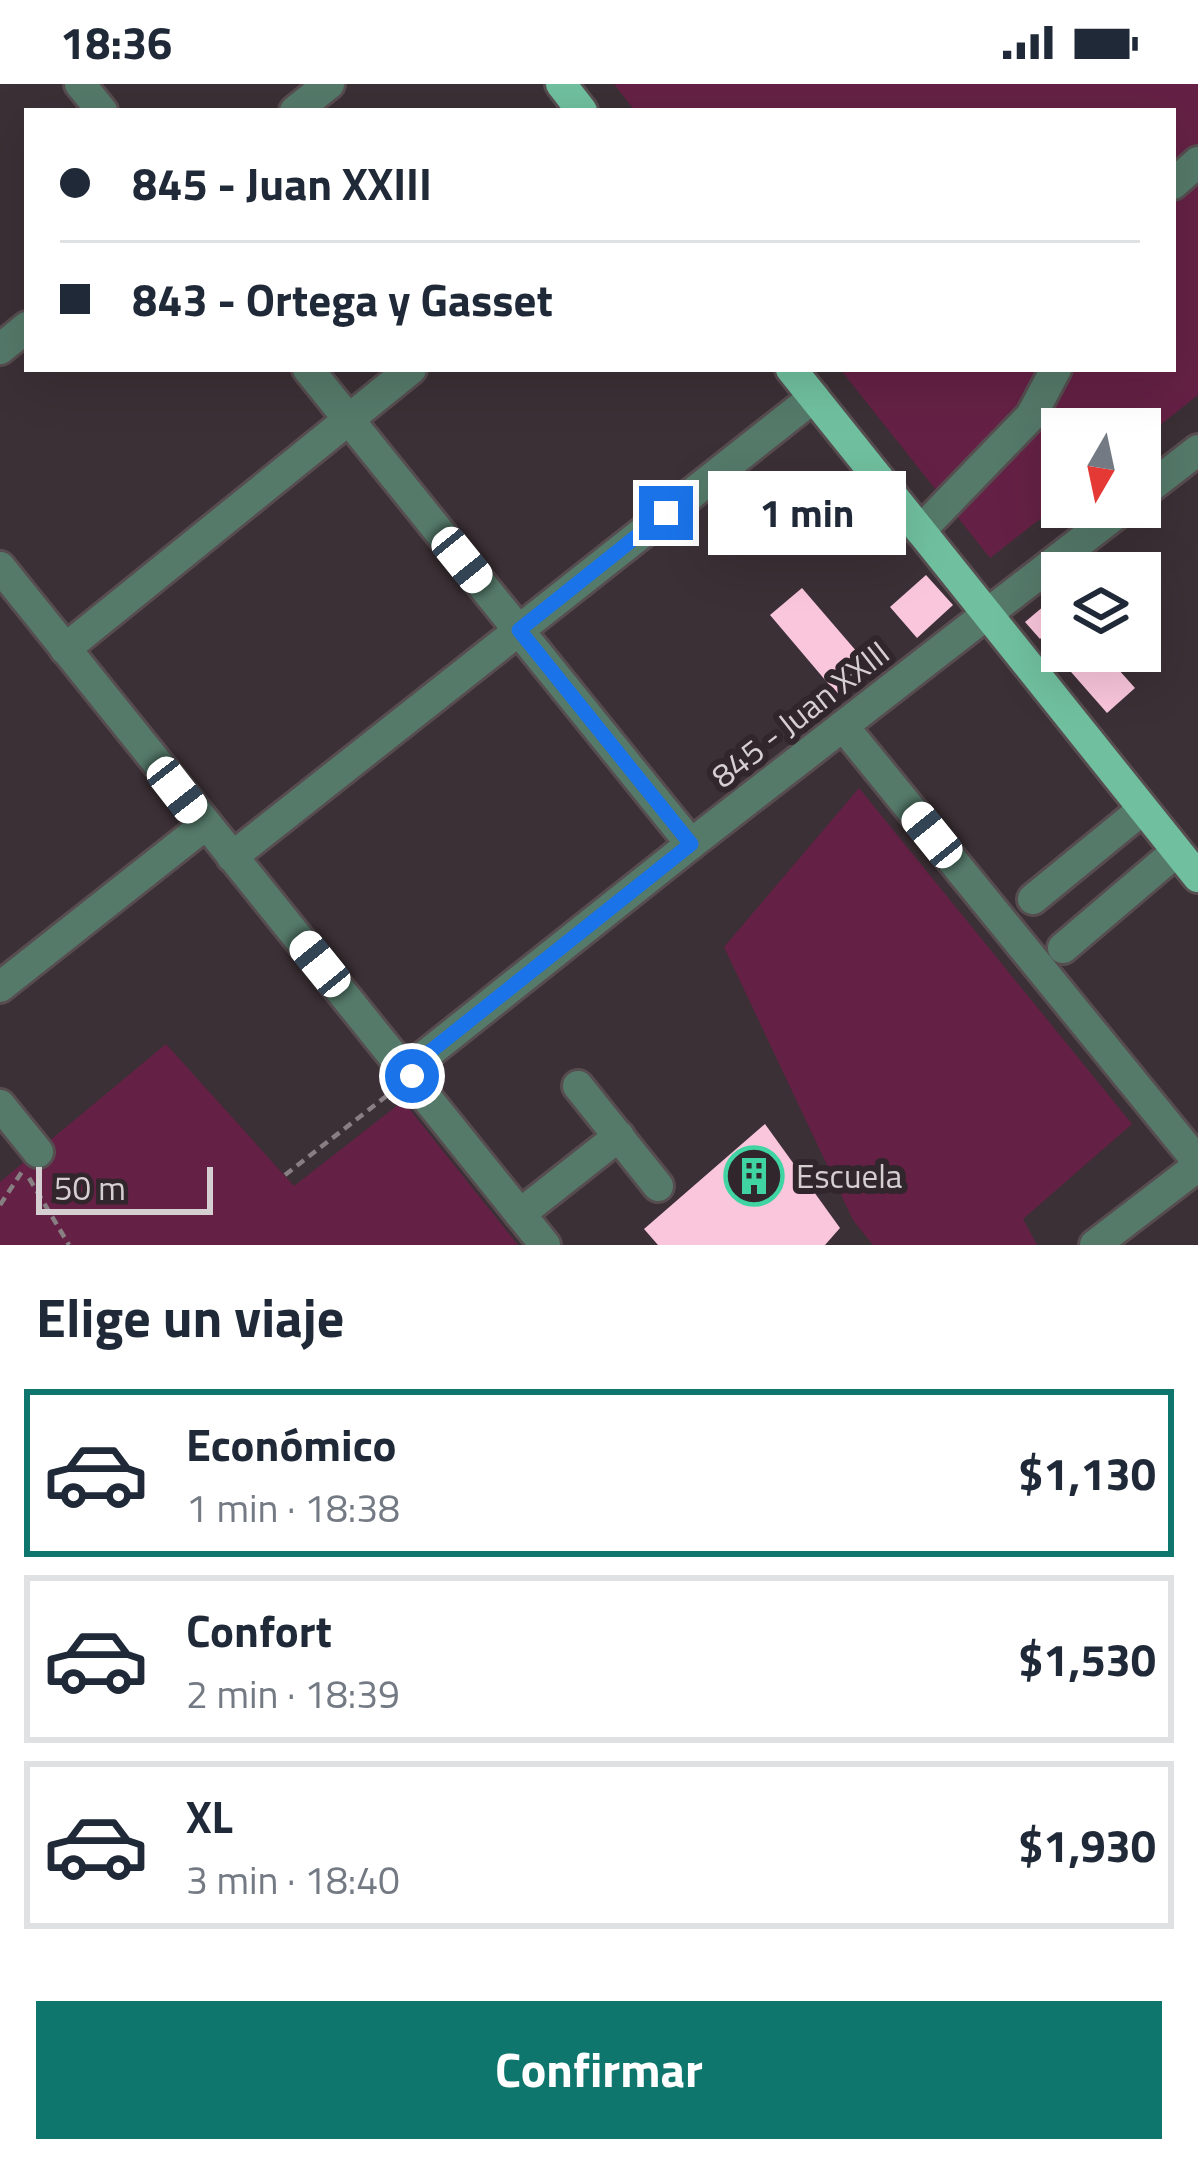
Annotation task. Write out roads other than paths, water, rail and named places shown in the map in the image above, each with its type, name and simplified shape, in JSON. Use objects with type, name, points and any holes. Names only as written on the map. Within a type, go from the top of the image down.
[{"type":"main road","points":[[561,84],[580,108]]},
{"type":"main road","points":[[793,372],[1198,877]]},
{"type":"street","points":[[80,84],[100,108]]},
{"type":"street","points":[[299,108],[328,84]]},
{"type":"street","points":[[0,349],[24,329]]},
{"type":"street","points":[[310,372],[691,844]]},
{"type":"street","points":[[65,649],[407,372]]},
{"type":"street","points":[[920,530],[1031,416],[1054,372]]},
{"type":"street","points":[[232,857],[814,397]]},
{"type":"street","points":[[1161,479],[1198,450]]},
{"type":"street","name":"845 - Juan XXIII","points":[[410,1073],[691,844],[1098,528]]},
{"type":"street","points":[[0,567],[544,1245]]},
{"type":"street","points":[[843,726],[1198,1164],[1095,1245]]},
{"type":"street","points":[[1033,899],[1143,808]]},
{"type":"street","points":[[0,988],[205,825]]},
{"type":"street","points":[[1063,948],[1178,851]]},
{"type":"street","points":[[578,1086],[658,1186]]},
{"type":"street","points":[[0,1105],[38,1152]]},
{"type":"street","points":[[520,1214],[619,1136]]},
{"type":"place","name":"Escuela","points":[[754,1176]]}]
